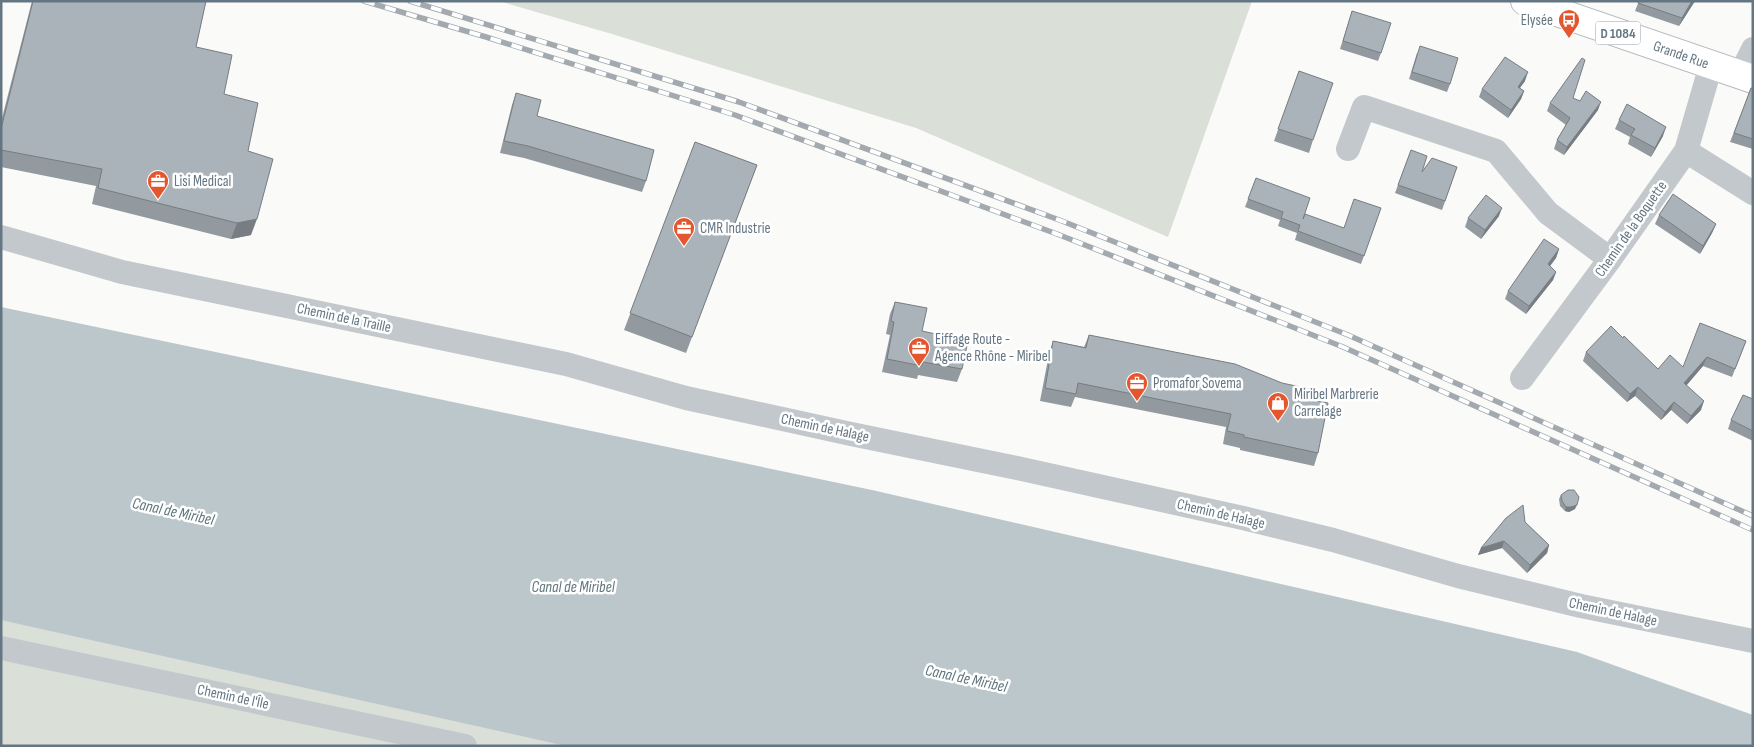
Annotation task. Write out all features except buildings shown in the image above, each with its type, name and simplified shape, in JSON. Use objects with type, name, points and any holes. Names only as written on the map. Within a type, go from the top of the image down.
[{"type":"main road","name":"Grande Rue","points":[[1525,1],[1746,77]]},
{"type":"street","points":[[1746,77],[1753,49]]},
{"type":"street","name":"Chemin de la Boquette","points":[[1522,378],[1610,259],[1686,151],[1711,65]]},
{"type":"street","points":[[1348,149],[1364,106],[1496,151],[1548,213],[1610,259]]},
{"type":"street","points":[[1686,151],[1753,193]]},
{"type":"street","name":"Chemin de la Traille","points":[[1,237],[122,272],[566,364],[686,398]]},
{"type":"street","name":"Chemin de Halage","points":[[686,398],[1233,516],[1333,540],[1458,576],[1582,606],[1753,641]]},
{"type":"street","name":"Chemin de l'Île","points":[[1,648],[465,746]]},
{"type":"shaded area","points":[[499,1],[1252,1],[1168,237],[916,128]]},
{"type":"shaded area","points":[[1,592],[638,746],[1,746]]},
{"type":"water","name":"Canal de Miribel","points":[[1,307],[872,490],[1577,652],[1753,715],[1753,746],[566,746],[1,620]]},
{"type":"railway","points":[[364,1],[735,115],[1057,234],[1343,347],[1753,530]]},
{"type":"railway","points":[[410,1],[739,102],[1062,221],[1348,335],[1753,516]]},
{"type":"place","name":"Elysée","points":[[1569,39]]},
{"type":"place","name":"Lisi Medical","points":[[158,200]]},
{"type":"place","name":"CMR Industrie","points":[[684,247]]},
{"type":"place","name":"Eiffage Route - Agence Rhône - Miribel","points":[[919,367]]},
{"type":"place","name":"Promafor Sovema","points":[[1137,402]]},
{"type":"place","name":"Miribel Marbrerie Carrelage","points":[[1278,422]]}]
